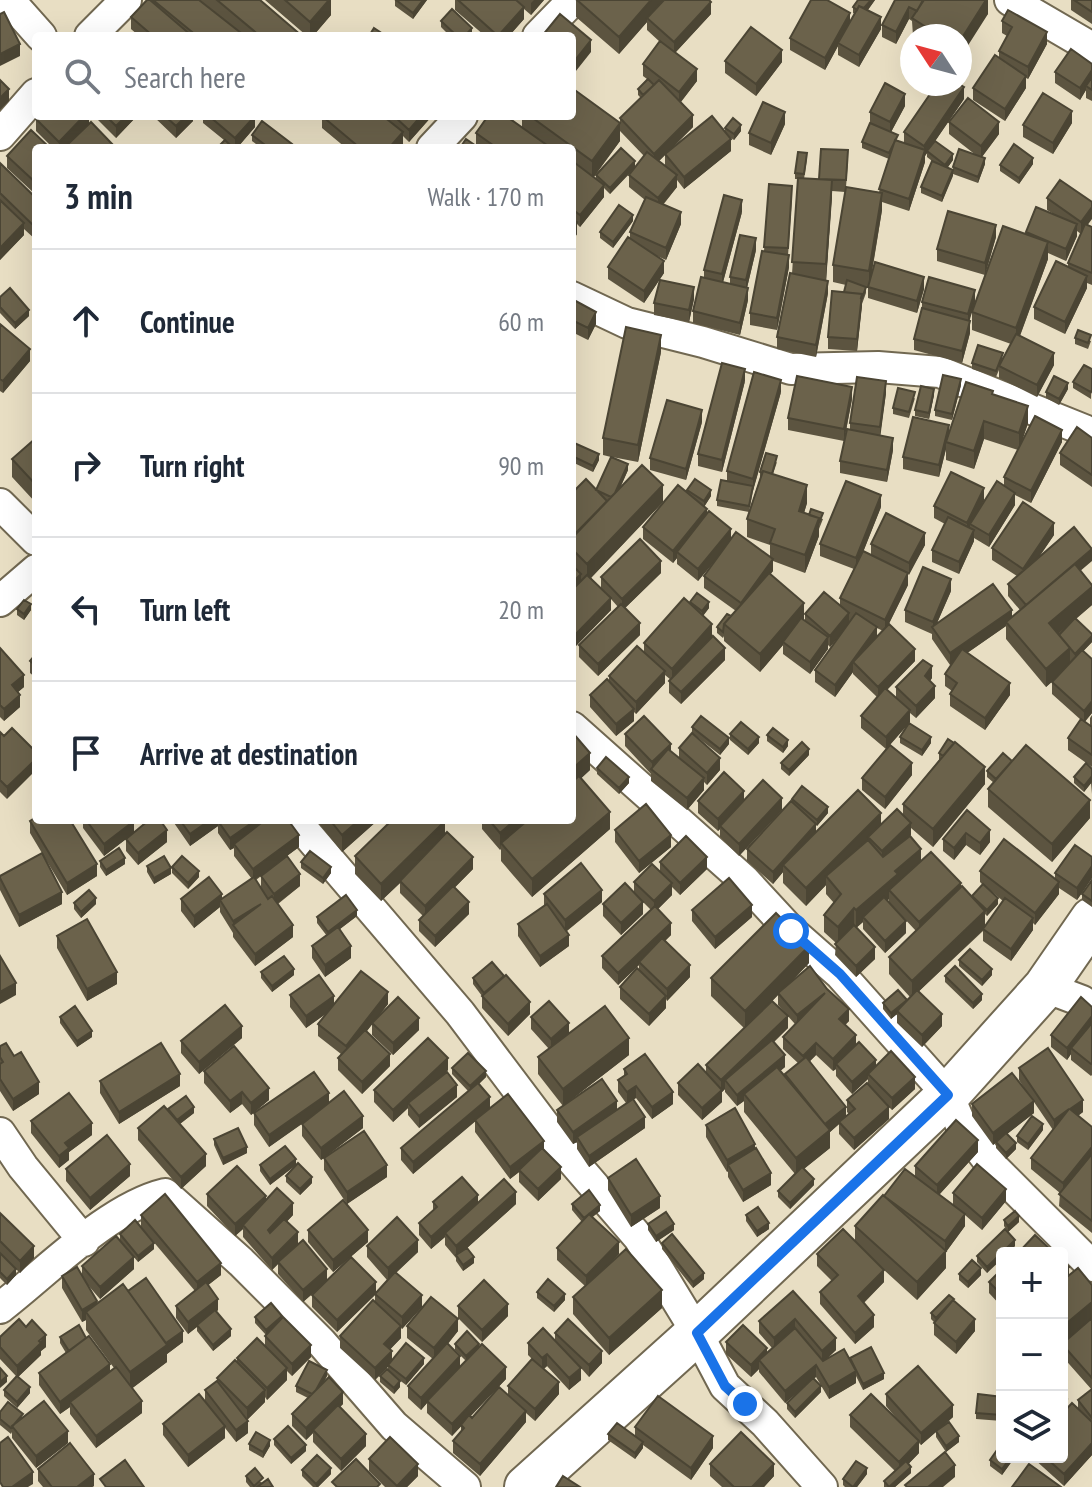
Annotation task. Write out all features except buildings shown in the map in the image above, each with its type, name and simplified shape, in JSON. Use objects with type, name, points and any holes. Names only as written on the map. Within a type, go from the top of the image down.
[{"type":"street","points":[[9,0],[37,32]]},
{"type":"street","points":[[94,32],[126,0]]},
{"type":"street","points":[[542,32],[573,0]]},
{"type":"street","points":[[1010,0],[1052,10],[1092,48]]},
{"type":"street","points":[[0,135],[32,99]]},
{"type":"street","points":[[436,144],[458,120]]},
{"type":"street","points":[[576,299],[627,323],[791,369],[878,367],[940,372],[1084,430],[1092,436]]},
{"type":"street","points":[[0,504],[32,536]]},
{"type":"street","points":[[0,601],[32,573]]},
{"type":"street","points":[[576,731],[744,880],[791,931],[840,974],[948,1095],[961,1125],[994,1168],[1092,1266]]},
{"type":"street","points":[[298,824],[460,1013],[564,1151],[639,1238],[697,1333],[725,1386],[765,1423],[822,1487]]},
{"type":"street","points":[[526,1487],[697,1333],[948,1095],[1045,987],[1092,919]]},
{"type":"street","points":[[1045,987],[1082,1001],[1092,1009]]},
{"type":"street","points":[[0,1133],[23,1167],[84,1241]]},
{"type":"street","points":[[0,1308],[118,1213],[143,1199],[165,1194],[241,1262],[321,1342],[394,1426],[465,1487]]},
{"type":"route","points":[[745,1404],[725,1386],[697,1333],[948,1095],[840,974],[791,931]]}]
